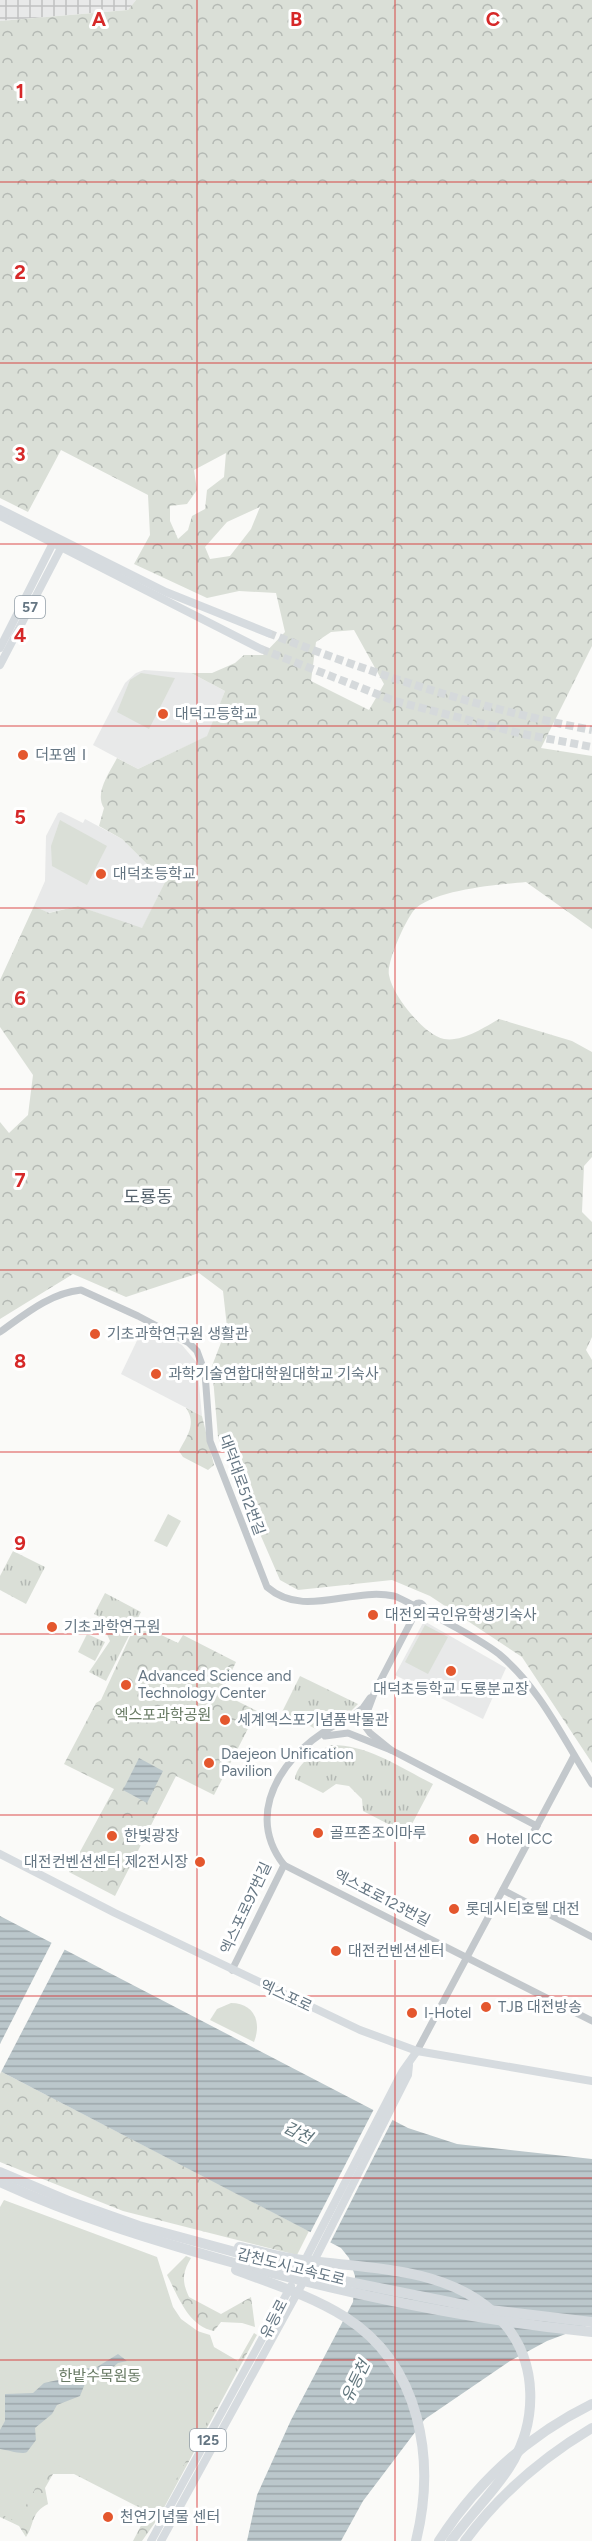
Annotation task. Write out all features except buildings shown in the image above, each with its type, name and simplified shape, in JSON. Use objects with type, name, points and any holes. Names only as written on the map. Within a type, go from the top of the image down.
[{"type":"highway","name":"갑천도시고속도로","points":[[0,2172],[71,2202],[178,2242]]},
{"type":"highway","name":"갑천도시고속도로","points":[[0,2182],[90,2220],[251,2262],[332,2288],[489,2320],[592,2332]]},
{"type":"highway","points":[[178,2242],[251,2262],[438,2280],[465,2291],[494,2312],[508,2327],[521,2350],[529,2378],[531,2408],[526,2432],[516,2455],[452,2541]]},
{"type":"highway","name":"갑천도시고속도로","points":[[251,2262],[490,2310],[592,2322]]},
{"type":"highway","points":[[251,2262],[357,2325],[387,2357],[412,2401],[423,2439],[425,2493],[416,2541]]},
{"type":"highway","points":[[439,2541],[470,2499],[504,2464],[537,2437],[592,2404]]},
{"type":"highway","points":[[465,2541],[493,2507],[524,2477],[592,2428]]},
{"type":"main road","points":[[0,509],[58,543],[261,649]]},
{"type":"main road","points":[[0,516],[166,592],[268,633]]},
{"type":"main road","name":"57","points":[[0,648],[58,543]]},
{"type":"main road","name":"57","points":[[0,665],[58,543]]},
{"type":"main road","name":"엑스포로","points":[[0,1854],[232,1970],[360,2030],[417,2051],[592,2080]]},
{"type":"main road","name":"유등로","points":[[161,2541],[262,2360],[274,2328],[402,2072],[417,2051]]},
{"type":"main road","name":"유등로","points":[[151,2541],[264,2339],[274,2328]]},
{"type":"street","name":"대덕대로512번길","points":[[0,1332],[52,1298],[65,1292],[81,1290],[189,1343],[202,1361],[205,1373],[210,1441],[267,1587],[279,1597],[294,1602],[375,1594],[396,1597],[497,1653],[525,1679],[554,1718],[592,1784]]},
{"type":"street","points":[[321,1736],[361,1732],[375,1691],[418,1609]]},
{"type":"street","name":"엑스포로97번길","points":[[232,1970],[284,1864],[279,1858],[269,1829],[272,1795],[279,1776],[291,1758],[308,1743],[363,1708],[375,1691]]},
{"type":"street","points":[[391,1750],[356,1717],[349,1718],[345,1725],[351,1734],[391,1750],[537,1826]]},
{"type":"street","points":[[417,2051],[574,1756]]},
{"type":"street","name":"엑스포로123번길","points":[[284,1864],[592,2021]]},
{"type":"street","points":[[503,1890],[592,1937]]},
{"type":"shaded area","points":[[0,0],[136,0],[128,10],[0,21]]},
{"type":"shaded area","name":"대덕고등학교","points":[[144,670],[191,673],[225,691],[208,736],[138,769],[93,745],[125,683],[136,673]]},
{"type":"shaded area","name":"대덕초등학교","points":[[61,812],[83,823],[85,819],[122,839],[165,882],[142,929],[78,906],[48,913],[34,906],[45,881],[46,836],[58,813]]},
{"type":"shaded area","points":[[144,1326],[182,1345],[197,1363],[202,1416],[121,1374]]},
{"type":"shaded area","name":"대덕초등학교 도룡분교장","points":[[424,1621],[506,1668],[483,1719],[395,1675]]},
{"type":"green space","points":[[136,0],[592,0],[592,646],[541,748],[592,756],[592,929],[526,882],[453,892],[426,902],[412,913],[398,940],[389,975],[402,1003],[427,1030],[436,1036],[444,1039],[458,1038],[499,1019],[572,1041],[592,1052],[592,1157],[584,1166],[582,1212],[592,1222],[592,1337],[586,1350],[592,1360],[592,1763],[522,1657],[430,1596],[392,1580],[298,1590],[280,1580],[218,1437],[212,1366],[227,1327],[223,1291],[199,1273],[126,1297],[73,1274],[0,1319],[0,1122],[9,1133],[28,1115],[33,1075],[0,1027],[0,980],[34,906],[49,913],[78,906],[142,928],[165,882],[122,839],[99,826],[104,808],[101,802],[102,789],[107,776],[117,758],[138,769],[207,736],[225,691],[191,673],[212,673],[235,663],[244,655],[263,655],[285,632],[276,593],[239,591],[207,598],[134,564],[150,535],[148,495],[61,450],[28,512],[0,498],[0,21],[128,10]],"holes":[[[226,453],[224,477],[207,490],[205,509],[192,516],[188,530],[178,539],[170,521],[170,506],[187,504],[197,490],[194,470]],[[260,507],[251,529],[230,556],[210,559],[205,547],[227,522]],[[354,630],[384,684],[369,710],[311,681],[316,642],[331,632]]]},
{"type":"green space","points":[[141,673],[175,678],[149,729],[117,712],[130,680]]},
{"type":"green space","points":[[60,820],[107,846],[87,885],[52,866],[51,846]]},
{"type":"green space","points":[[186,1408],[202,1416],[214,1465],[208,1470],[183,1457],[179,1451],[191,1425]]},
{"type":"green space","points":[[168,1514],[181,1521],[167,1547],[154,1541]]},
{"type":"green space","points":[[13,1551],[45,1567],[26,1604],[0,1590],[0,1576]]},
{"type":"green space","points":[[105,1593],[141,1612],[106,1681],[89,1672],[110,1641],[106,1632],[111,1623],[94,1614]]},
{"type":"green space","points":[[425,1625],[448,1637],[428,1674],[405,1662]]},
{"type":"green space","name":"엑스포과학공원","points":[[133,1630],[155,1632],[178,1643],[183,1635],[236,1662],[221,1693],[257,1711],[214,1795],[176,1776],[115,1896],[69,1872],[114,1789],[64,1764],[96,1703],[101,1700]]},
{"type":"green space","points":[[87,1634],[105,1642],[95,1661],[78,1652]]},
{"type":"green space","points":[[300,1676],[358,1704],[350,1712],[316,1729],[282,1712]]},
{"type":"green space","name":"골프존조이마루","points":[[331,1745],[371,1753],[433,1784],[412,1824],[396,1828],[363,1811],[362,1799],[349,1786],[336,1784],[323,1793],[295,1779],[304,1763],[314,1754]]},
{"type":"green space","points":[[231,2003],[245,2006],[254,2015],[257,2027],[254,2042],[210,2020],[217,2009]]},
{"type":"green space","points":[[0,2071],[309,2231],[297,2255],[123,2211],[0,2162]]},
{"type":"green space","name":"한밭수목원동","points":[[4,2200],[157,2257],[173,2307],[181,2319],[210,2340],[213,2349],[238,2364],[157,2515],[50,2461],[17,2522],[0,2514],[0,2207]]},
{"type":"green space","points":[[186,2256],[191,2258],[184,2278],[189,2297],[221,2314],[251,2297],[255,2327],[242,2323],[221,2322],[214,2331],[205,2328],[191,2317],[167,2275]]},
{"type":"green space","points":[[194,2330],[210,2335],[214,2347],[238,2361],[254,2333],[257,2335],[159,2517],[142,2541],[133,2541],[148,2512],[74,2474],[53,2474],[45,2488],[48,2504],[38,2511],[26,2537],[19,2526],[0,2517],[0,2494],[43,2464]]},
{"type":"water","points":[[139,1758],[163,1771],[147,1803],[123,1790]]},
{"type":"water","points":[[0,1916],[408,2128],[457,2144],[592,2159],[592,2324],[547,2341],[510,2361],[425,2419],[363,2501],[341,2541],[247,2541],[257,2495],[291,2420],[353,2302],[355,2276],[349,2258],[341,2248],[0,2071]]},
{"type":"water","points":[[118,2354],[127,2361],[118,2363],[106,2373],[91,2377],[86,2381],[80,2396],[57,2405],[52,2414],[35,2428],[36,2440],[27,2452],[18,2453],[0,2449],[0,2430],[5,2421],[5,2394],[33,2393],[44,2383],[72,2377],[83,2369],[97,2367]]},
{"type":"pier","points":[[53,1940],[66,1947],[0,2074],[0,2044]]},
{"type":"pier","points":[[375,2107],[394,2117],[329,2245],[309,2235]]},
{"type":"tunnel","points":[[268,633],[468,701],[592,730]]},
{"type":"tunnel","points":[[261,649],[395,701],[523,734],[592,747]]},
{"type":"place","name":"대덕고등학교","points":[[163,714]]},
{"type":"place","name":"더포엠Ⅰ","points":[[23,755]]},
{"type":"place","name":"대덕초등학교","points":[[101,874]]},
{"type":"place","name":"기초과학연구원 생활관","points":[[95,1334]]},
{"type":"place","name":"과학기술연합대학원대학교 기숙사","points":[[156,1374]]},
{"type":"place","name":"대전외국인유학생기숙사","points":[[373,1615]]},
{"type":"place","name":"기초과학연구원","points":[[52,1627]]},
{"type":"place","name":"대덕초등학교 도룡분교장","points":[[451,1671]]},
{"type":"place","name":"Advanced Science and Technology Center","points":[[126,1685]]},
{"type":"place","name":"세계엑스포기념품박물관","points":[[225,1720]]},
{"type":"place","name":"Daejeon Unification Pavilion","points":[[209,1763]]},
{"type":"place","name":"골프존조이마루","points":[[318,1833]]},
{"type":"place","name":"한빛광장","points":[[112,1836]]},
{"type":"place","name":"Hotel ICC","points":[[474,1839]]},
{"type":"place","name":"대전컨벤션센터 제2전시장","points":[[200,1862]]},
{"type":"place","name":"롯데시티호텔 대전","points":[[454,1909]]},
{"type":"place","name":"대전컨벤션센터","points":[[336,1951]]},
{"type":"place","name":"TJB 대전방송","points":[[486,2007]]},
{"type":"place","name":"I-Hotel","points":[[412,2013]]},
{"type":"place","name":"천연기념물 센터","points":[[108,2517]]},
{"type":"district","name":"도룡동","points":[[148,1197]]},
{"type":"water label","name":"갑천","points":[[298,2132]]},
{"type":"water label","name":"유등천","points":[[355,2381]]}]
